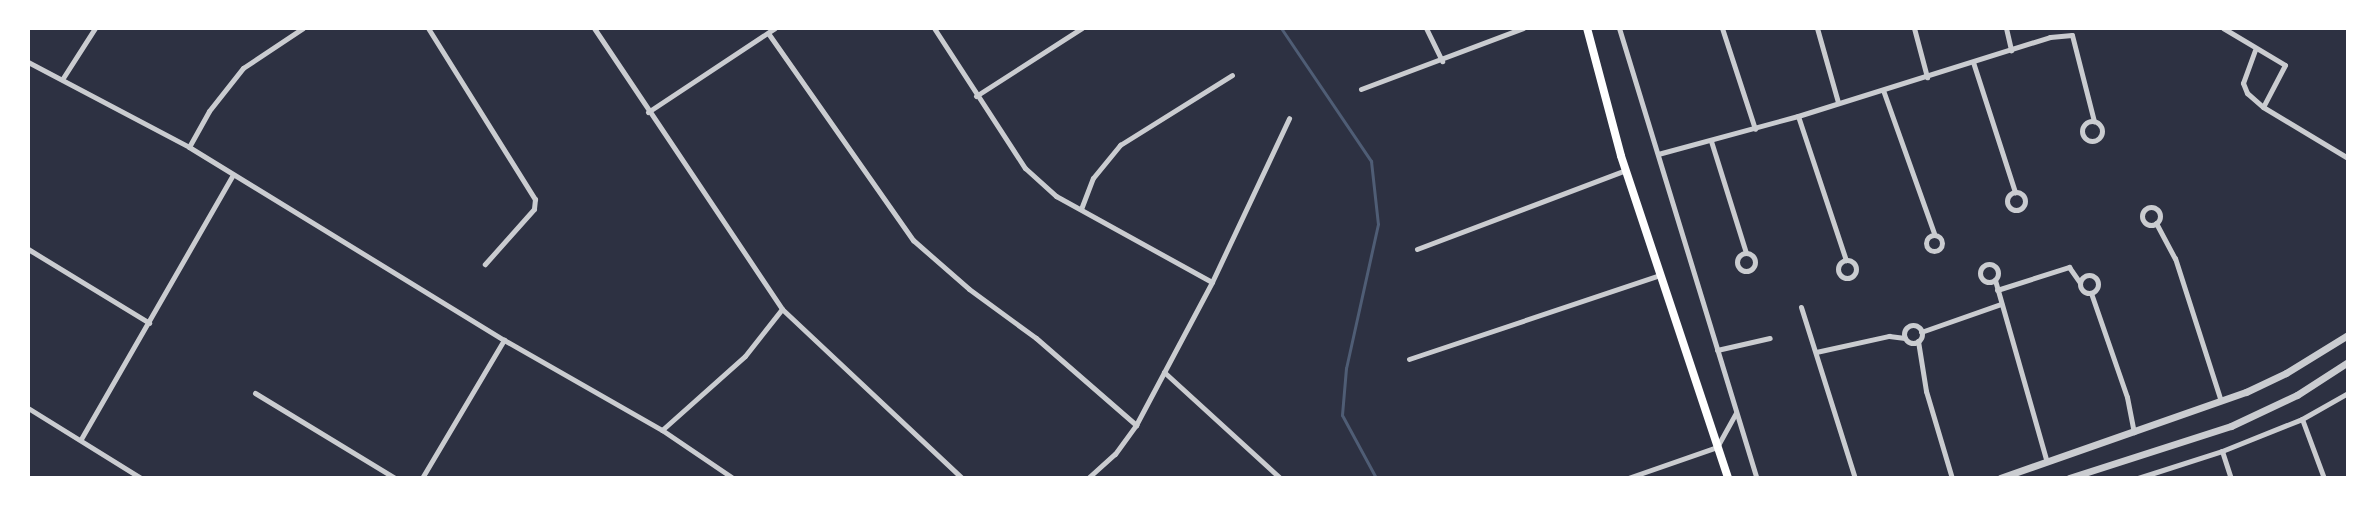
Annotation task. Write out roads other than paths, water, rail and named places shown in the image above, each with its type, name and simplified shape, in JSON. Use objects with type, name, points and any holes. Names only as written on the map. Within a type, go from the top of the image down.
[{"type":"main road","points":[[1587,28],[1626,170],[1728,477]]},
{"type":"street","points":[[63,78],[95,28]]},
{"type":"street","points":[[189,147],[209,111],[243,68],[303,28]]},
{"type":"street","points":[[428,28],[535,199],[534,209],[485,264]]},
{"type":"street","points":[[594,28],[648,112],[782,309],[962,477]]},
{"type":"street","points":[[648,112],[776,28]]},
{"type":"street","points":[[934,28],[1024,168],[1056,196],[1212,282]]},
{"type":"street","points":[[976,96],[1082,28]]},
{"type":"street","points":[[1426,28],[1442,61]]},
{"type":"street","points":[[1361,89],[1442,61],[1523,28]]},
{"type":"street","points":[[1619,28],[1757,477]]},
{"type":"street","points":[[1722,28],[1755,129]]},
{"type":"street","points":[[1816,28],[1838,102]]},
{"type":"street","points":[[1914,28],[1927,77]]},
{"type":"street","points":[[2006,28],[2011,50]]},
{"type":"street","points":[[2223,28],[2255,50],[2285,65],[2263,107]]},
{"type":"street","points":[[768,33],[913,240],[969,290],[1036,338],[1136,425]]},
{"type":"street","points":[[1658,154],[1755,129],[2011,50],[2072,34],[2094,121]]},
{"type":"street","points":[[2255,50],[2243,83],[2263,107],[2348,158]]},
{"type":"street","points":[[28,62],[63,78],[189,147],[504,340],[662,430],[733,477]]},
{"type":"street","points":[[1973,62],[2015,192]]},
{"type":"street","points":[[1081,209],[1093,178],[1120,145],[1232,75]]},
{"type":"street","points":[[2348,88],[2348,96]]},
{"type":"street","points":[[1883,90],[1934,233]]},
{"type":"street","points":[[1798,116],[1846,260]]},
{"type":"street","points":[[1088,477],[1115,454],[1136,425],[1212,282],[1289,118]]},
{"type":"street","points":[[1711,141],[1746,253]]},
{"type":"street","points":[[1417,249],[1626,170]]},
{"type":"street","points":[[81,439],[233,175]]},
{"type":"street","points":[[2156,223],[2175,258],[2220,401]]},
{"type":"street","points":[[28,249],[149,323]]},
{"type":"street","points":[[1997,290],[2069,267],[2080,283],[2081,289],[2091,293],[2127,397],[2134,432]]},
{"type":"street","points":[[1409,359],[1660,275]]},
{"type":"street","points":[[2080,283],[2084,277],[2093,276],[2098,286],[2091,293]]},
{"type":"street","points":[[1995,280],[2048,462]]},
{"type":"street","points":[[1921,332],[2001,304]]},
{"type":"street","points":[[1801,307],[1855,477]]},
{"type":"street","points":[[662,430],[745,356],[782,309]]},
{"type":"street","points":[[1905,338],[1905,329],[1910,325],[1918,327],[1921,332]]},
{"type":"street","points":[[1921,332],[1918,341],[1926,391],[1952,477]]},
{"type":"street","points":[[2000,477],[2220,401],[2286,373],[2348,335]]},
{"type":"street","points":[[1816,352],[1889,336],[1905,338],[1909,342],[1918,341]]},
{"type":"street","points":[[1717,350],[1770,338]]},
{"type":"street","points":[[422,477],[504,340]]},
{"type":"street","points":[[2069,477],[2231,426],[2297,395],[2348,362]]},
{"type":"street","points":[[1164,372],[1280,477]]},
{"type":"street","points":[[255,393],[395,477]]},
{"type":"street","points":[[2138,477],[2222,451],[2302,419],[2348,393]]},
{"type":"street","points":[[28,408],[141,477]]},
{"type":"street","points":[[1628,477],[1717,447],[1737,413]]},
{"type":"street","points":[[2302,419],[2324,477]]},
{"type":"street","points":[[2222,451],[2231,477]]},
{"type":"waterway","points":[[1281,28],[1371,161],[1378,224],[1346,368],[1342,415],[1376,478]]}]
